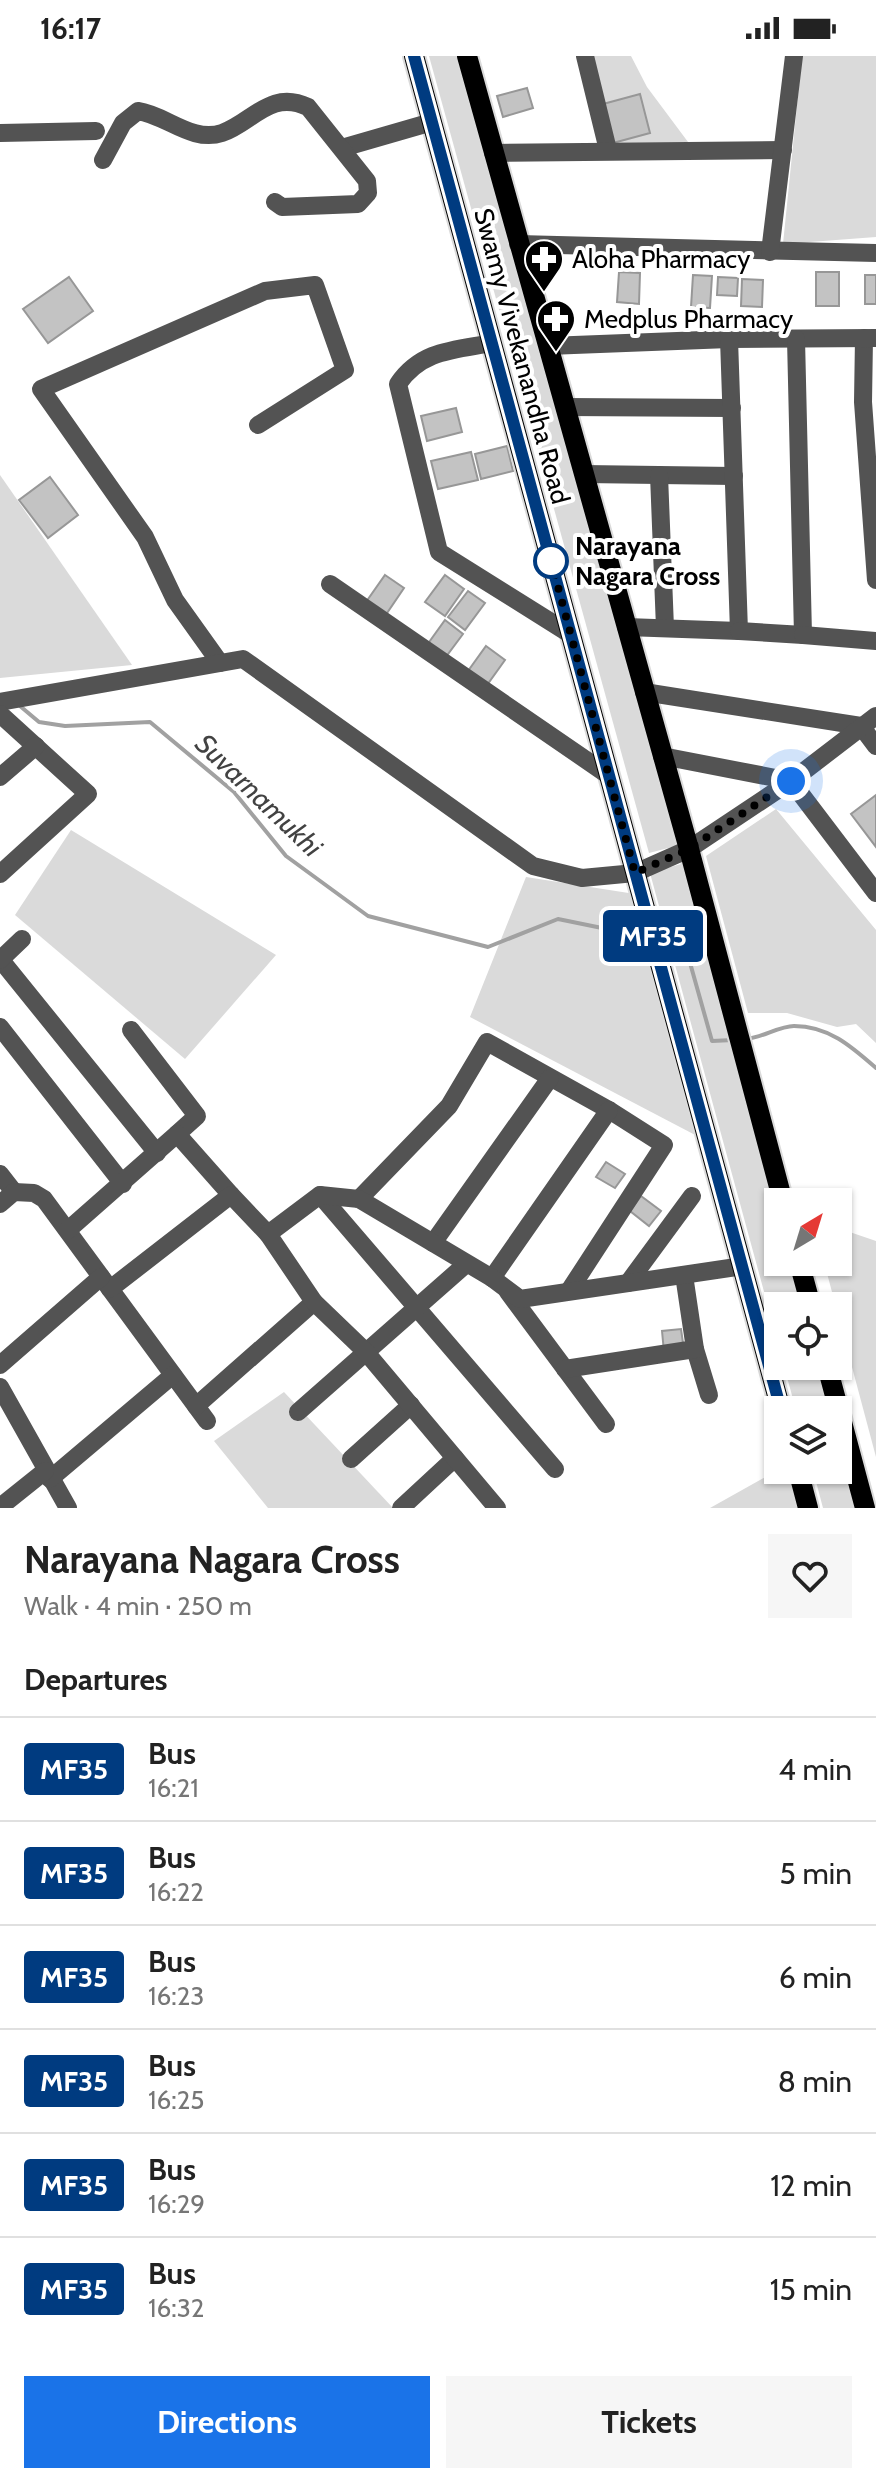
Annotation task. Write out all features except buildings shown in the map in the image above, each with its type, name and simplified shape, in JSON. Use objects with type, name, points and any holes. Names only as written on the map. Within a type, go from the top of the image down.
[{"type":"main road","name":"Swamy Vivekanandha Road","points":[[414,56],[777,1396]]},
{"type":"main road","name":"Swamy Vivekanandha Road","points":[[467,56],[689,849],[779,1188]]},
{"type":"main road","points":[[831,1380],[865,1508]]},
{"type":"main road","points":[[802,1484],[808,1508]]},
{"type":"street","points":[[585,56],[608,150]]},
{"type":"street","points":[[770,252],[794,56]]},
{"type":"street","points":[[103,160],[123,123],[138,111],[155,114],[183,130],[202,134],[222,133],[261,107],[299,103],[308,107],[342,148],[367,181],[368,193],[358,204],[282,207],[275,202]]},
{"type":"street","points":[[342,148],[432,122]]},
{"type":"street","points":[[0,133],[96,131]]},
{"type":"street","points":[[493,153],[783,150]]},
{"type":"street","points":[[518,244],[876,253]]},
{"type":"street","points":[[220,663],[175,600],[145,537],[41,389],[265,291],[315,285],[345,370],[258,425]]},
{"type":"street","points":[[548,346],[729,339],[870,338],[876,580]]},
{"type":"street","points":[[729,339],[739,631]]},
{"type":"street","points":[[796,339],[803,635]]},
{"type":"street","points":[[492,343],[422,358],[409,368],[398,384],[439,552],[570,634]]},
{"type":"street","points":[[565,407],[732,408]]},
{"type":"street","points":[[584,474],[734,476]]},
{"type":"street","points":[[659,475],[665,628]]},
{"type":"street","points":[[330,584],[608,775]]},
{"type":"street","points":[[626,627],[876,641]]},
{"type":"street","points":[[0,874],[88,794],[36,746],[4,706],[220,663],[243,659],[533,866],[582,878],[635,873],[689,849],[791,781],[868,721]]},
{"type":"street","points":[[644,692],[868,721]]},
{"type":"street","points":[[868,721],[876,746]]},
{"type":"street","points":[[0,777],[36,746]]},
{"type":"street","points":[[662,756],[791,781],[876,893]]},
{"type":"street","points":[[22,939],[0,960],[157,1153]]},
{"type":"street","points":[[0,1027],[123,1184]]},
{"type":"street","points":[[68,1230],[197,1116],[131,1030]]},
{"type":"street","points":[[359,1199],[449,1106],[487,1042],[609,1110],[664,1145],[569,1291]]},
{"type":"street","points":[[433,1243],[550,1078]]},
{"type":"street","points":[[499,1284],[609,1110]]},
{"type":"street","points":[[177,1134],[268,1234],[314,1302],[365,1351],[497,1508]]},
{"type":"street","points":[[0,1174],[7,1198],[34,1193],[44,1199],[202,1413],[314,1302]]},
{"type":"street","points":[[0,1365],[106,1283],[231,1195]]},
{"type":"street","points":[[268,1234],[320,1195],[359,1199],[520,1299],[743,1266]]},
{"type":"street","points":[[320,1195],[555,1469]]},
{"type":"street","points":[[628,1283],[692,1196]]},
{"type":"street","points":[[298,1412],[465,1265]]},
{"type":"street","points":[[684,1275],[695,1349],[709,1395]]},
{"type":"street","points":[[499,1284],[606,1424]]},
{"type":"street","points":[[565,1369],[695,1349]]},
{"type":"street","points":[[0,1507],[47,1475],[173,1375]]},
{"type":"street","points":[[0,1387],[5,1410],[68,1508]]},
{"type":"street","points":[[351,1459],[411,1405]]},
{"type":"street","points":[[401,1508],[455,1458]]},
{"type":"shaded area","points":[[429,56],[457,56],[676,846],[649,853]]},
{"type":"shaded area","points":[[590,56],[631,56],[647,87],[691,146],[613,147]]},
{"type":"shaded area","points":[[802,56],[876,56],[876,237],[783,244]]},
{"type":"shaded area","points":[[0,475],[132,665],[0,678]]},
{"type":"shaded area","points":[[776,809],[876,930],[876,1043],[856,1024],[837,1027],[787,1013],[748,1013],[706,856]]},
{"type":"shaded area","points":[[71,830],[276,955],[185,1059],[15,915]]},
{"type":"shaded area","points":[[681,864],[770,1188],[764,1188],[764,1276],[794,1276],[798,1292],[764,1292],[650,873]]},
{"type":"shaded area","points":[[526,877],[635,894],[699,1137],[470,1017]]},
{"type":"shaded area","points":[[852,1233],[876,1241],[876,1457],[852,1367],[852,1292],[832,1292],[828,1276],[852,1276]]},
{"type":"shaded area","points":[[788,1380],[822,1380],[826,1396],[792,1396]]},
{"type":"shaded area","points":[[284,1392],[393,1508],[268,1508],[214,1441]]},
{"type":"shaded area","points":[[764,1478],[764,1484],[794,1484],[800,1508],[710,1508]]},
{"type":"shaded area","points":[[817,1484],[850,1484],[857,1508],[823,1508]]},
{"type":"waterway","name":"Suvarnamukhi","points":[[20,706],[39,722],[65,726],[150,722],[234,792],[286,856],[368,916],[488,947],[558,919],[646,937]]},
{"type":"waterway","name":"Suvarnamukhi","points":[[659,940],[685,945],[712,1041],[733,1040]]},
{"type":"waterway","name":"Suvarnamukhi","points":[[746,1039],[788,1027],[807,1027],[839,1039],[876,1068]]},
{"type":"bus line","name":"MF35","points":[[414,56],[777,1396]]},
{"type":"place","name":"Aloha Pharmacy","points":[[544,293]]},
{"type":"place","name":"Medplus Pharmacy","points":[[556,353]]},
{"type":"place","name":"Narayana Nagara Cross","points":[[551,561]]},
{"type":"route","points":[[551,561],[635,873],[689,849],[791,781]]}]
